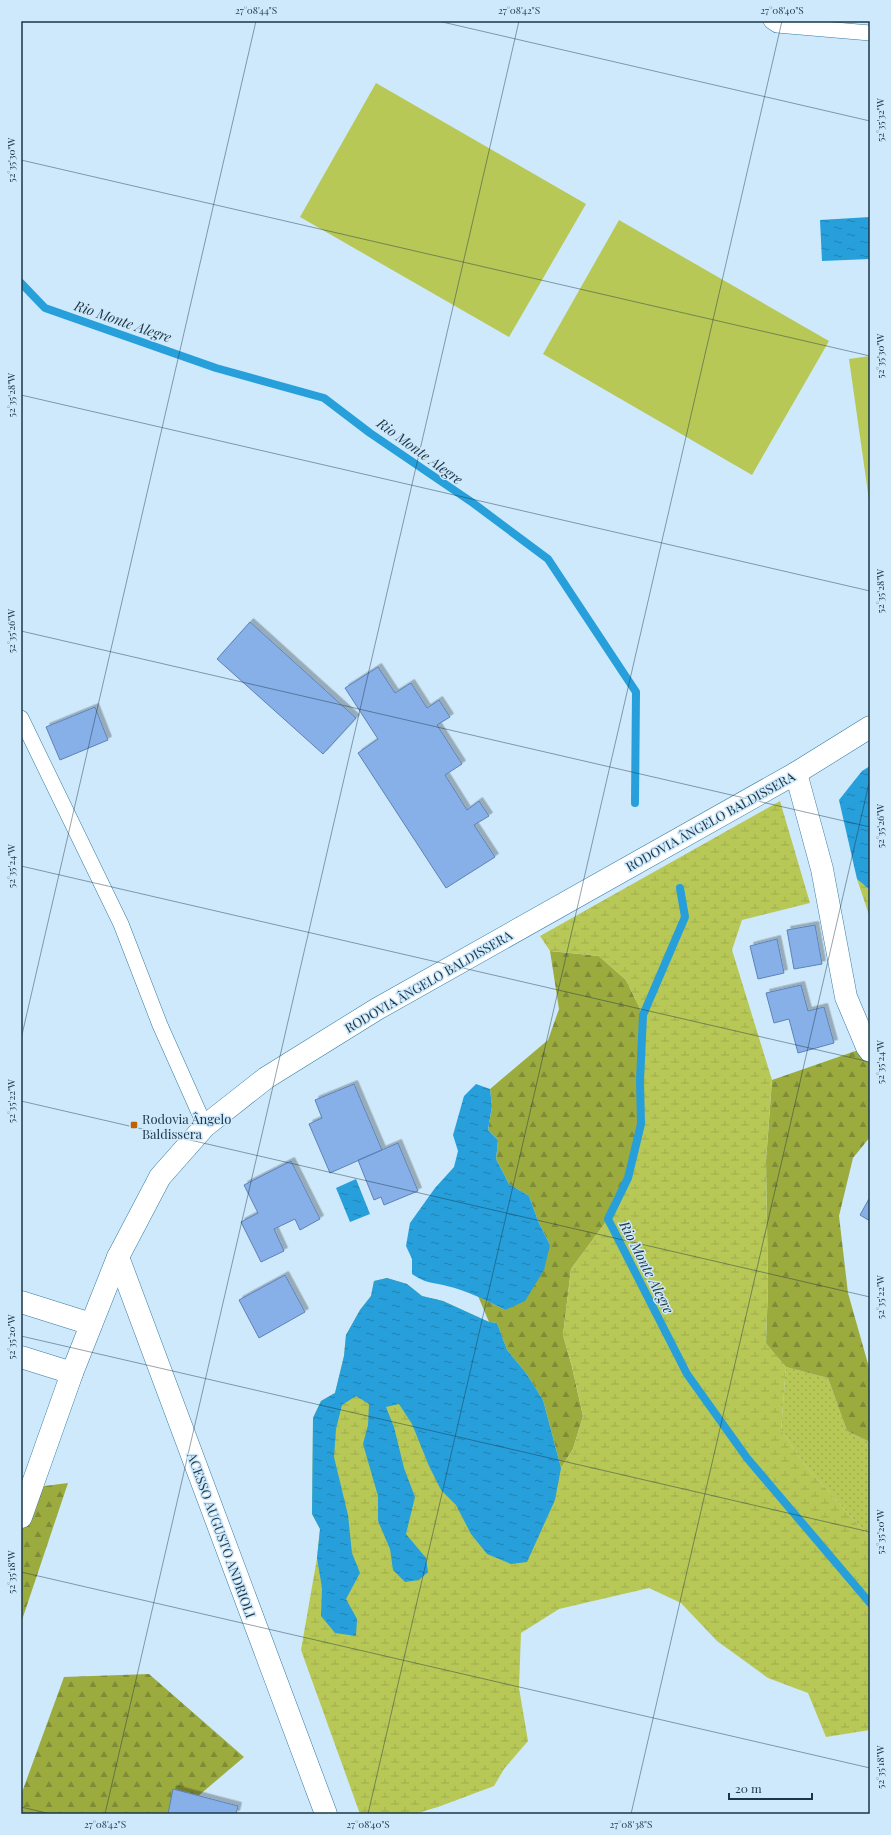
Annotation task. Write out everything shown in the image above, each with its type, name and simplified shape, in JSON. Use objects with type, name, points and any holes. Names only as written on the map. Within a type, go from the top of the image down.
[{"type":"street","name":"RODOVIA ÂNGELO BALDISSERA","points":[[21,1517],[72,1373],[118,1257],[160,1177],[205,1126],[266,1078],[377,1009],[796,773],[870,727]]},
{"type":"street","points":[[796,773],[822,869],[846,997],[867,1048],[870,1051]]},
{"type":"street","name":"ACESSO AUGUSTO ANDRIOLI","points":[[118,1257],[326,1814]]},
{"type":"street","points":[[21,1302],[91,1324]]},
{"type":"street","points":[[21,1357],[72,1373]]},
{"type":"lane","points":[[771,21],[777,25],[870,33]]},
{"type":"lane","points":[[21,718],[121,924],[163,1032],[205,1126]]},
{"type":"green space","points":[[376,83],[586,204],[509,337],[300,217]]},
{"type":"green space","points":[[619,220],[829,341],[752,475],[543,354]]},
{"type":"green space","points":[[870,356],[870,500],[869,500],[849,359]]},
{"type":"green space","points":[[780,801],[810,903],[742,920],[732,950],[772,1080],[766,1161],[768,1286],[766,1343],[786,1367],[781,1430],[804,1464],[870,1538],[870,1730],[826,1737],[808,1693],[768,1678],[717,1641],[681,1603],[649,1588],[559,1609],[521,1633],[519,1688],[528,1741],[504,1769],[494,1786],[438,1807],[414,1814],[360,1814],[301,1650],[317,1558],[320,1529],[312,1514],[313,1418],[321,1401],[335,1393],[344,1356],[346,1335],[360,1310],[371,1296],[374,1281],[387,1278],[407,1284],[422,1296],[443,1301],[489,1322],[497,1323],[507,1350],[526,1373],[543,1400],[561,1468],[573,1449],[583,1416],[563,1335],[571,1269],[608,1219],[628,1178],[641,1124],[640,1081],[643,1015],[626,980],[599,956],[550,951],[540,936]]},
{"type":"green space","points":[[857,879],[870,890],[870,918]]},
{"type":"green space","points":[[550,951],[599,956],[626,980],[643,1015],[640,1081],[641,1124],[628,1178],[608,1219],[571,1269],[563,1335],[583,1416],[573,1449],[561,1468],[543,1400],[526,1373],[507,1350],[497,1323],[489,1322],[478,1296],[505,1310],[550,1245],[538,1221],[529,1196],[509,1184],[496,1159],[498,1140],[488,1130],[492,1106],[490,1089],[548,1040],[559,1009]]},
{"type":"green space","points":[[867,1047],[870,1051],[870,1137],[853,1158],[839,1216],[848,1293],[870,1371],[870,1442],[847,1431],[828,1378],[786,1367],[766,1344],[768,1286],[766,1161],[772,1080]]},
{"type":"green space","points":[[786,1367],[828,1378],[847,1431],[870,1442],[870,1538],[804,1464],[781,1430]]},
{"type":"green space","points":[[68,1483],[21,1623],[21,1489]]},
{"type":"green space","points":[[149,1674],[244,1757],[177,1814],[21,1814],[21,1795],[64,1677]]},
{"type":"water","points":[[870,217],[870,259],[822,261],[820,220]]},
{"type":"water","points":[[870,766],[870,890],[857,879],[839,800],[862,771]]},
{"type":"water","points":[[476,1084],[490,1089],[492,1106],[488,1130],[498,1140],[496,1159],[509,1184],[529,1196],[538,1221],[550,1245],[544,1270],[525,1301],[505,1310],[470,1293],[426,1281],[412,1274],[412,1259],[406,1246],[410,1223],[435,1188],[454,1167],[458,1151],[453,1135],[464,1096]]},
{"type":"water","points":[[356,1179],[370,1214],[350,1222],[336,1188]]},
{"type":"water","points":[[387,1278],[407,1284],[422,1296],[443,1301],[489,1322],[497,1323],[507,1350],[526,1373],[543,1400],[561,1468],[555,1500],[527,1562],[511,1564],[487,1554],[471,1534],[456,1505],[441,1490],[429,1466],[412,1424],[399,1404],[386,1407],[394,1427],[404,1468],[415,1497],[406,1534],[426,1558],[428,1572],[419,1580],[405,1582],[393,1570],[390,1549],[378,1521],[378,1496],[363,1444],[368,1425],[369,1404],[356,1396],[342,1405],[336,1429],[334,1457],[348,1515],[352,1553],[360,1573],[346,1599],[357,1619],[356,1636],[335,1633],[321,1616],[322,1588],[317,1558],[320,1529],[312,1514],[313,1418],[321,1401],[335,1393],[344,1356],[346,1335],[360,1310],[371,1296],[374,1281]]},
{"type":"building","points":[[250,622],[356,718],[323,754],[217,659]]},
{"type":"building","points":[[378,667],[395,693],[411,683],[427,708],[439,700],[450,717],[437,725],[462,764],[445,775],[467,810],[479,801],[489,816],[474,825],[495,857],[446,888],[358,753],[378,739],[345,688]]},
{"type":"building","points":[[95,707],[108,740],[60,760],[46,727]]},
{"type":"building","points":[[815,925],[822,964],[794,969],[787,930]]},
{"type":"building","points":[[777,939],[784,973],[758,979],[750,946]]},
{"type":"building","points":[[801,985],[808,1011],[824,1007],[834,1043],[798,1053],[789,1019],[774,1023],[766,993]]},
{"type":"building","points":[[354,1084],[382,1150],[330,1173],[309,1124],[322,1118],[315,1100]]},
{"type":"building","points":[[398,1143],[418,1191],[384,1205],[381,1197],[374,1200],[358,1160]]},
{"type":"building","points":[[291,1161],[320,1219],[300,1230],[295,1219],[274,1229],[284,1251],[261,1262],[241,1222],[258,1213],[244,1185]]},
{"type":"building","points":[[870,1197],[870,1221],[860,1215]]},
{"type":"building","points":[[285,1275],[305,1312],[259,1338],[239,1300]]},
{"type":"building","points":[[173,1789],[238,1806],[236,1814],[168,1814]]},
{"type":"waterway","name":"Rio Monte Alegre","points":[[21,283],[45,308],[216,368],[324,398],[370,433],[473,503],[548,559],[636,692],[635,803]]},
{"type":"waterway","name":"Rio Monte Alegre","points":[[680,888],[685,917],[643,1015],[640,1081],[641,1124],[628,1178],[608,1219],[687,1374],[747,1458],[870,1603]]},
{"type":"place","name":"Rodovia Ângelo Baldissera","points":[[134,1125]]}]
